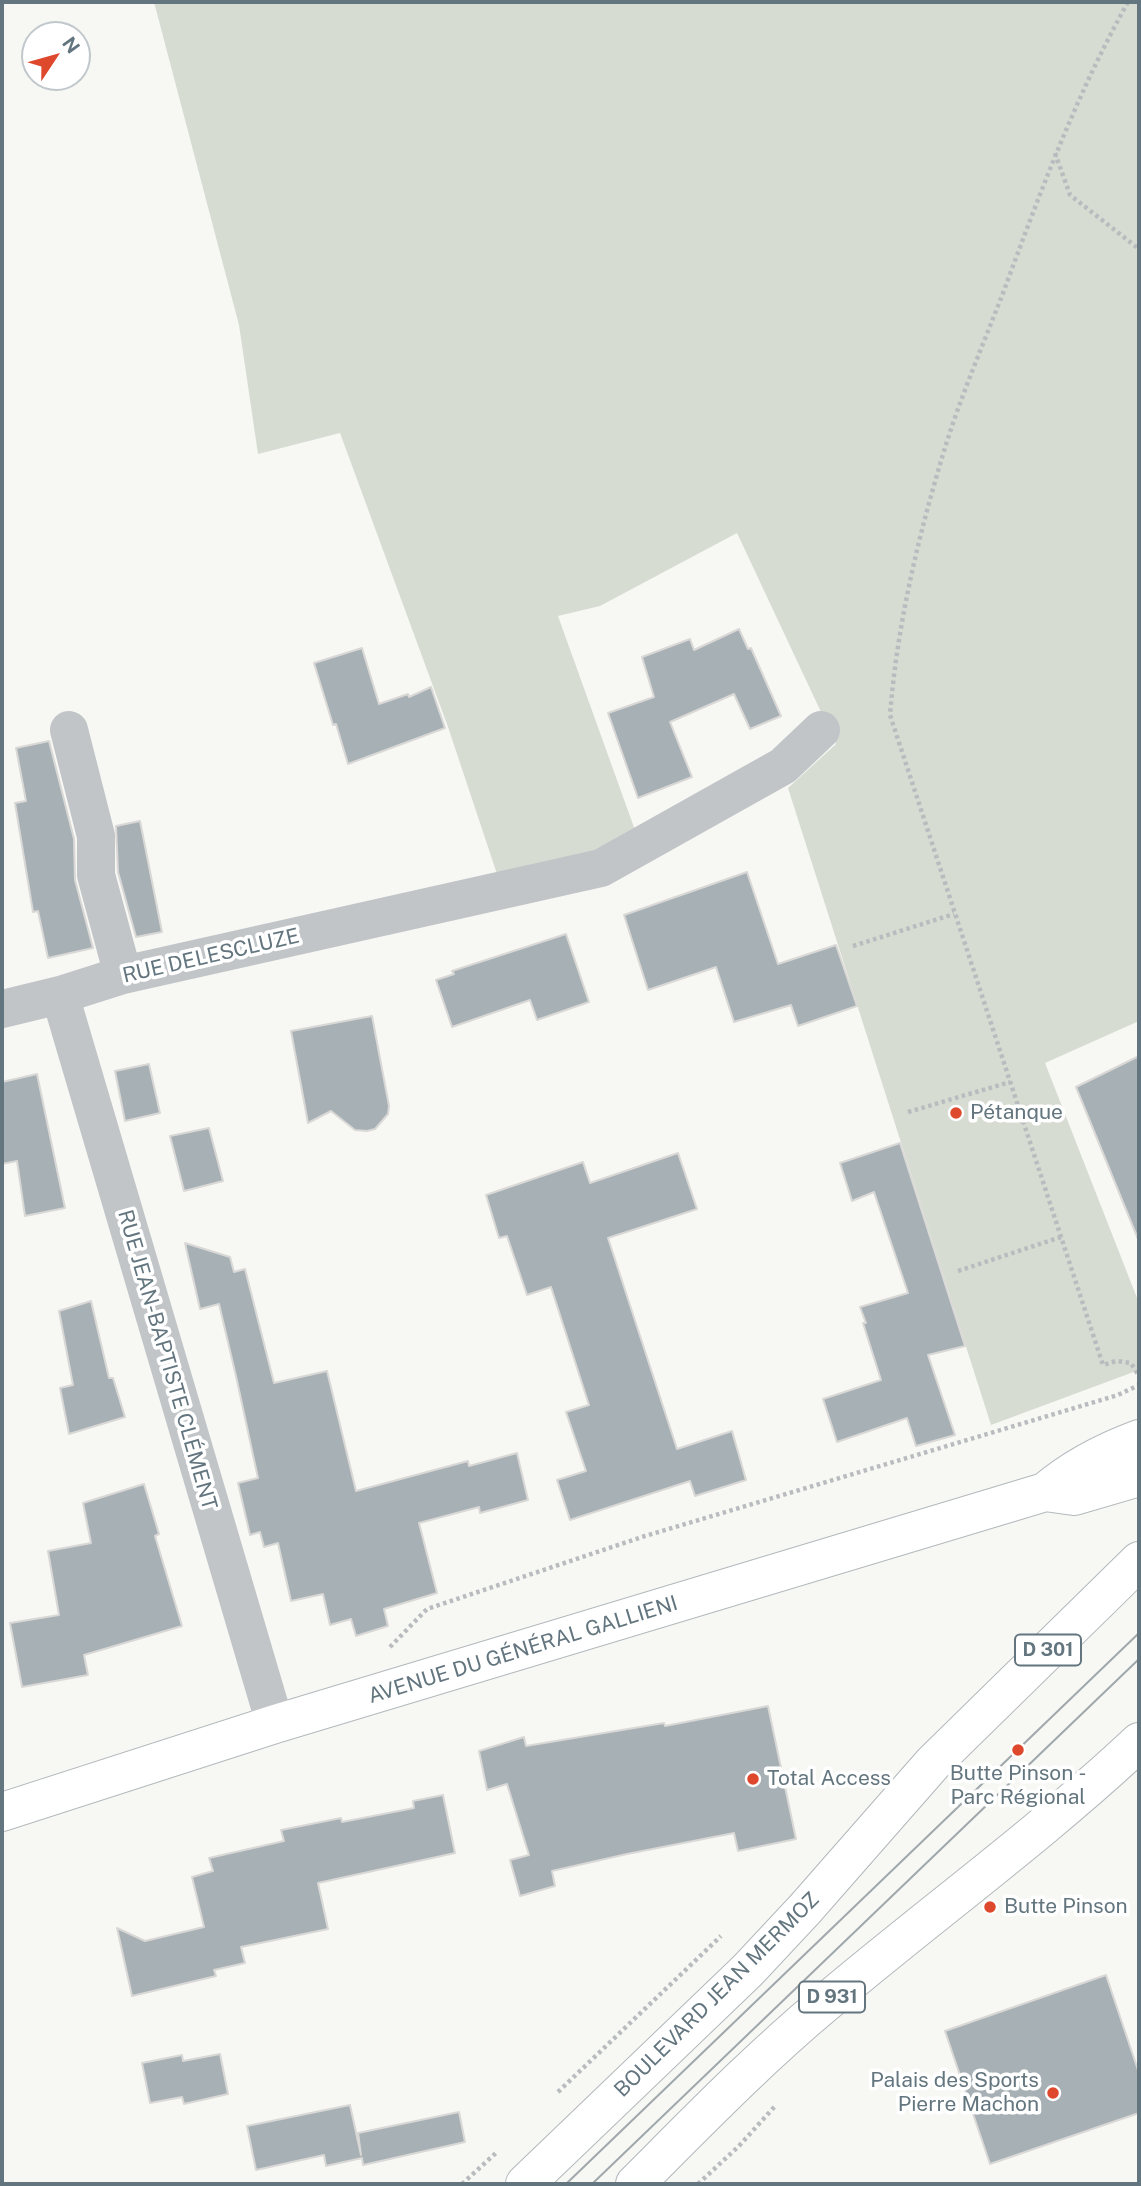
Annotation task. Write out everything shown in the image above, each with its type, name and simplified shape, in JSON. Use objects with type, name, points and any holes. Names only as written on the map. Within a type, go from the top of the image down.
[{"type":"main road","name":"AVENUE DU GÉNÉRAL GALLIENI","points":[[2,1812],[275,1724],[1045,1492],[1066,1474],[1139,1439]]},
{"type":"main road","name":"AVENUE DU GÉNÉRAL GALLIENI","points":[[1045,1492],[1074,1496],[1139,1477]]},
{"type":"main road","name":"BOULEVARD JEAN MERMOZ","points":[[525,2184],[748,1970],[933,1763],[1139,1561]]},
{"type":"main road","name":"D 931","points":[[635,2184],[750,2071],[822,2006],[1043,1825],[1139,1742]]},
{"type":"street","points":[[69,730],[96,836],[96,874],[123,975]]},
{"type":"street","name":"RUE DELESCLUZE","points":[[2,1009],[60,995],[123,975],[601,868],[783,766],[821,730]]},
{"type":"street","name":"RUE JEAN-BAPTISTE CLÉMENT","points":[[60,995],[275,1724]]},
{"type":"path","points":[[1128,2],[1099,53],[1055,152],[944,450],[910,582],[894,663],[890,715],[1103,1365],[1116,1361],[1131,1363],[1139,1376]]},
{"type":"path","points":[[1055,152],[1070,195],[1139,249]]},
{"type":"path","points":[[853,946],[954,914]]},
{"type":"path","points":[[908,1112],[1010,1082]]},
{"type":"path","points":[[958,1271],[1061,1237]]},
{"type":"path","points":[[381,1656],[427,1609],[671,1528],[1118,1395],[1139,1385]]},
{"type":"shaded area","points":[[154,2],[1139,2],[1139,1021],[1045,1063],[1139,1303],[1139,1370],[991,1425],[788,788],[836,744],[737,533],[600,606],[558,616],[640,844],[507,904],[448,727],[340,433],[258,454],[239,325]]},
{"type":"building","points":[[739,629],[748,649],[751,648],[781,716],[750,729],[734,694],[670,722],[692,777],[638,798],[608,713],[654,697],[642,657],[690,639],[694,650]]},
{"type":"building","points":[[362,648],[379,704],[408,694],[409,697],[431,687],[445,728],[348,764],[314,663]]},
{"type":"building","points":[[49,741],[74,839],[75,880],[93,948],[48,958],[38,911],[33,912],[15,803],[26,801],[16,748]]},
{"type":"building","points":[[140,821],[162,932],[136,937],[118,872],[116,826]]},
{"type":"building","points":[[747,872],[778,964],[836,945],[857,1006],[798,1026],[791,1005],[734,1022],[716,967],[648,990],[624,915]]},
{"type":"building","points":[[566,934],[589,1002],[537,1020],[530,1000],[452,1027],[436,980],[454,974],[452,971]]},
{"type":"building","points":[[372,1016],[389,1106],[388,1114],[375,1129],[367,1131],[355,1130],[331,1111],[308,1123],[291,1031]]},
{"type":"building","points":[[1139,1056],[1139,1239],[1138,1239],[1076,1087]]},
{"type":"building","points":[[149,1064],[160,1113],[125,1121],[115,1071]]},
{"type":"building","points":[[37,1074],[65,1208],[25,1216],[17,1161],[2,1164],[2,1082]]},
{"type":"building","points":[[209,1128],[223,1181],[184,1191],[170,1136]]},
{"type":"building","points":[[900,1143],[965,1346],[928,1355],[955,1435],[916,1446],[907,1418],[837,1442],[823,1399],[881,1380],[860,1307],[908,1293],[874,1192],[852,1201],[840,1163]]},
{"type":"building","points":[[678,1153],[697,1209],[608,1238],[677,1449],[732,1431],[746,1480],[695,1496],[690,1481],[570,1520],[557,1480],[586,1471],[566,1412],[589,1405],[551,1287],[527,1295],[507,1236],[499,1238],[486,1195],[583,1162],[590,1183]]},
{"type":"building","points":[[185,1243],[230,1257],[234,1272],[245,1269],[274,1383],[327,1371],[356,1491],[468,1461],[469,1466],[517,1453],[528,1500],[480,1513],[479,1507],[419,1523],[437,1593],[384,1609],[388,1626],[356,1636],[351,1619],[330,1625],[323,1594],[291,1601],[278,1543],[264,1547],[260,1532],[250,1535],[238,1483],[258,1478],[236,1376],[219,1304],[200,1309]]},
{"type":"building","points":[[91,1301],[109,1378],[113,1378],[125,1417],[69,1434],[60,1388],[73,1385],[59,1311]]},
{"type":"building","points":[[144,1484],[159,1534],[155,1536],[182,1626],[84,1655],[88,1675],[22,1687],[10,1623],[59,1615],[48,1551],[91,1543],[83,1503]]},
{"type":"building","points":[[768,1706],[796,1839],[738,1851],[734,1833],[627,1854],[552,1871],[555,1886],[520,1896],[510,1860],[529,1855],[507,1784],[487,1790],[479,1751],[524,1737],[526,1746],[664,1723],[665,1726]]},
{"type":"building","points":[[443,1795],[455,1853],[318,1883],[328,1929],[241,1947],[245,1963],[214,1970],[216,1976],[132,1996],[117,1928],[145,1941],[204,1927],[192,1877],[213,1871],[209,1858],[284,1841],[281,1830],[414,1808],[413,1801]]},
{"type":"building","name":"Palais des Sports Pierre Machon","points":[[1106,1975],[1139,2073],[1139,2113],[990,2164],[945,2031]]},
{"type":"building","points":[[220,2054],[228,2094],[184,2104],[182,2097],[150,2103],[142,2063],[182,2055],[183,2061]]},
{"type":"building","points":[[350,2105],[361,2155],[358,2133],[459,2112],[465,2142],[363,2165],[362,2158],[326,2166],[324,2155],[256,2170],[247,2126]]},
{"type":"tram line","points":[[566,2184],[1139,1633]]},
{"type":"tram line","points":[[592,2184],[1139,1659]]},
{"type":"place","name":"Pétanque","points":[[956,1113]]},
{"type":"place","name":"Butte Pinson - Parc Régional","points":[[1018,1750]]},
{"type":"place","name":"Total Access","points":[[753,1779]]},
{"type":"place","name":"Butte Pinson","points":[[990,1907]]},
{"type":"place","name":"Palais des Sports Pierre Machon","points":[[1053,2093]]}]
